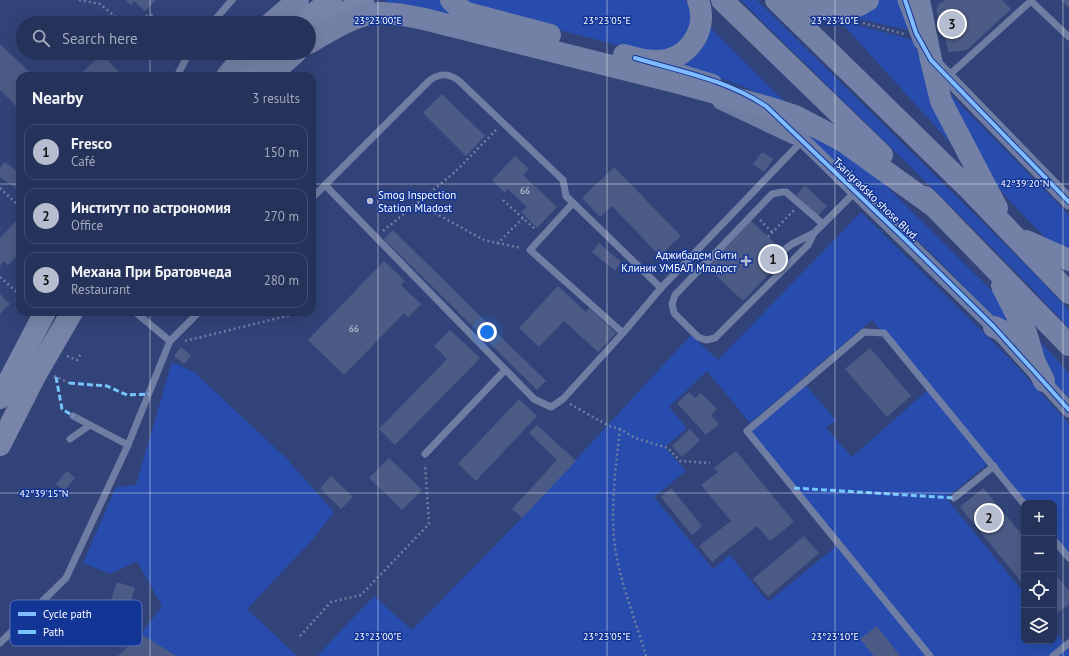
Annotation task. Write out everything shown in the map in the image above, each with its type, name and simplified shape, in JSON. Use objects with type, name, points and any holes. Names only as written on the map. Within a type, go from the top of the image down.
[{"type":"highway","points":[[279,16],[298,0]]},
{"type":"highway","points":[[451,0],[459,8],[475,16],[635,58],[656,61],[664,60],[686,49],[696,38],[702,26],[702,11],[698,0]]},
{"type":"highway","points":[[722,0],[935,207],[1069,345]]},
{"type":"highway","points":[[776,0],[1012,233],[1069,293]]},
{"type":"highway","points":[[798,0],[817,9],[839,12],[852,9],[868,0]]},
{"type":"highway","points":[[919,0],[941,101],[1012,233],[1069,260]]},
{"type":"highway","points":[[316,39],[363,16],[391,13],[424,19],[675,82],[767,107],[795,116],[843,141],[935,207]]},
{"type":"highway","points":[[230,72],[240,60]]},
{"type":"highway","points":[[988,260],[1019,318],[1044,381]]},
{"type":"highway","points":[[994,327],[1005,332],[1013,331],[1018,325],[1019,318]]},
{"type":"main road","points":[[311,16],[331,0]]},
{"type":"main road","points":[[316,37],[363,0]]},
{"type":"main road","points":[[244,72],[257,60]]},
{"type":"main road","points":[[274,72],[287,60]]},
{"type":"main road","points":[[0,398],[42,316]]},
{"type":"main road","points":[[0,445],[35,376],[70,316]]},
{"type":"street","points":[[905,0],[916,33],[931,60],[1069,202]]},
{"type":"street","name":"Tsarigradsko shose Blvd.","points":[[635,58],[728,86],[747,94],[767,107],[911,244],[994,327],[1069,410]]},
{"type":"street","name":"Tsarigradsko shose Blvd.","points":[[675,82],[802,141]]},
{"type":"lane","points":[[218,16],[232,0]]},
{"type":"lane","points":[[946,77],[1031,1],[1069,37]]},
{"type":"lane","points":[[179,72],[185,60]]},
{"type":"lane","points":[[316,194],[429,81],[440,75],[446,74],[458,80],[563,180],[566,196],[660,288]]},
{"type":"lane","points":[[325,185],[375,238],[534,399],[551,407],[562,399],[623,333],[660,288],[802,141]]},
{"type":"lane","points":[[823,224],[786,192],[772,194],[675,295],[672,304],[674,312],[698,337],[706,340],[715,338],[808,244],[814,233],[823,224],[855,192]]},
{"type":"lane","points":[[573,203],[530,250],[623,333]]},
{"type":"lane","points":[[784,250],[792,244],[814,233]]},
{"type":"lane","points":[[140,316],[170,341]]},
{"type":"lane","points":[[44,600],[66,578],[128,445],[170,341],[195,316]]},
{"type":"lane","points":[[930,656],[747,431],[864,332],[884,333],[1021,500]]},
{"type":"lane","points":[[425,454],[505,370]]},
{"type":"lane","points":[[73,416],[128,445]]},
{"type":"lane","points":[[70,439],[90,425]]},
{"type":"lane","points":[[954,498],[994,466]]},
{"type":"lane","points":[[1057,544],[1069,558]]},
{"type":"lane","points":[[0,643],[10,633]]},
{"type":"lane","points":[[1053,656],[1069,644]]},
{"type":"path","points":[[79,0],[100,4],[115,16]]},
{"type":"path","points":[[148,16],[155,14]]},
{"type":"path","points":[[862,23],[908,35]]},
{"type":"path","points":[[375,238],[455,172],[503,124]]},
{"type":"path","points":[[0,188],[16,203]]},
{"type":"path","points":[[504,200],[542,236]]},
{"type":"path","points":[[418,203],[484,240],[530,250]]},
{"type":"path","points":[[768,237],[794,210]]},
{"type":"path","points":[[756,216],[773,232]]},
{"type":"path","points":[[497,244],[523,218]]},
{"type":"path","points":[[0,277],[16,291]]},
{"type":"path","points":[[170,341],[186,341],[287,316]]},
{"type":"path","points":[[61,354],[77,360],[82,353]]},
{"type":"path","points":[[50,374],[69,383]]},
{"type":"path","points":[[562,399],[609,426],[620,429],[635,438],[668,448],[680,461],[710,463]]},
{"type":"path","points":[[620,429],[614,479],[614,538],[620,569],[646,656]]},
{"type":"path","points":[[300,636],[331,602],[361,595],[429,524],[425,454]]},
{"type":"shaded area","points":[[387,0],[442,0],[458,17],[385,2]]},
{"type":"shaded area","points":[[460,0],[685,0],[691,6],[694,27],[673,50],[640,51],[468,6]]},
{"type":"shaded area","points":[[741,0],[757,0],[1028,267],[1069,310],[1069,328],[948,204]]},
{"type":"shaded area","points":[[879,0],[901,0],[908,30],[850,17]]},
{"type":"shaded area","points":[[841,18],[845,22],[913,40],[956,149],[839,20]]},
{"type":"shaded area","points":[[710,27],[788,105],[729,81],[676,64]]},
{"type":"shaded area","points":[[948,92],[1069,215],[1069,253],[1052,245],[993,181]]},
{"type":"shaded area","points":[[795,124],[863,163],[1001,300],[1014,317],[1002,326],[934,256]]},
{"type":"shaded area","points":[[861,212],[1007,356],[1069,424],[1069,558],[1057,544],[1057,500],[1022,500],[990,462],[946,498],[1021,589],[1021,644],[1057,644],[1057,634],[1066,645],[1069,643],[1069,656],[317,656],[374,596],[412,630],[522,518],[691,335],[718,360]],"holes":[[[872,320],[930,388],[852,457],[826,428],[836,420],[804,383],[747,431],[839,544],[768,602],[730,555],[713,569],[654,497],[686,471],[665,447],[687,428],[669,407],[707,371],[750,423]]]},
{"type":"shaded area","points":[[1033,334],[1069,373],[1069,398],[1049,377]]},
{"type":"shaded area","points":[[172,362],[194,372],[286,458],[334,512],[313,539],[247,609],[297,656],[176,656],[142,635],[162,606],[137,561],[110,574],[83,563],[116,487],[136,485]]},
{"type":"building","points":[[126,0],[156,0],[145,11],[134,1],[131,5]]},
{"type":"building","points":[[945,0],[1002,0],[1011,9],[967,50],[949,52],[936,10],[939,4]]},
{"type":"building","points":[[1061,0],[1069,0],[1069,8]]},
{"type":"building","points":[[0,44],[30,72],[16,72],[16,106],[0,90]]},
{"type":"building","points":[[95,60],[107,60],[119,72],[83,72]]},
{"type":"building","points":[[442,94],[485,136],[466,156],[423,113]]},
{"type":"building","points":[[762,152],[773,159],[764,172],[753,164]]},
{"type":"building","points":[[515,156],[529,169],[523,175],[557,207],[537,228],[521,212],[527,207],[508,189],[505,193],[492,180]]},
{"type":"building","points":[[5,162],[16,170],[16,188],[0,177],[0,168]]},
{"type":"building","points":[[614,167],[681,236],[660,256],[612,206],[600,217],[582,198]]},
{"type":"building","points":[[805,186],[827,206],[818,216],[796,195]]},
{"type":"building","name":"Smog Inspection Station Mladost","points":[[369,196],[375,202],[371,206],[365,200]]},
{"type":"building","name":"Аджибадем Сити Клиник УМБАЛ Младост","points":[[750,220],[787,255],[743,301],[706,266]]},
{"type":"building","points":[[16,221],[16,256],[8,265],[4,261],[0,266],[0,238]]},
{"type":"building","points":[[393,230],[546,381],[537,390],[384,239]]},
{"type":"building","points":[[599,243],[621,262],[615,271],[592,252]]},
{"type":"building","points":[[384,261],[405,281],[401,285],[421,304],[408,318],[404,313],[344,375],[308,340]]},
{"type":"building","points":[[558,286],[586,312],[589,308],[616,333],[598,352],[564,321],[539,347],[519,328]]},
{"type":"building","points":[[0,294],[10,304],[0,314]]},
{"type":"building","points":[[450,330],[480,358],[395,445],[379,429],[447,359],[434,346]]},
{"type":"building","points":[[181,347],[191,356],[184,364],[174,356]]},
{"type":"building","points":[[870,348],[911,396],[887,417],[845,369]]},
{"type":"building","points":[[689,392],[695,398],[701,393],[717,409],[711,415],[719,424],[706,435],[677,403]]},
{"type":"building","points":[[519,399],[537,416],[476,481],[458,464]]},
{"type":"building","points":[[537,425],[576,461],[522,518],[512,509],[557,460],[529,433]]},
{"type":"building","points":[[690,429],[700,440],[682,457],[672,446]]},
{"type":"building","points":[[736,451],[794,522],[770,541],[757,526],[712,562],[699,546],[731,521],[701,485],[718,472],[714,468]]},
{"type":"building","points":[[389,458],[422,490],[402,510],[369,478]]},
{"type":"building","points":[[67,471],[75,478],[64,491],[56,484]]},
{"type":"building","points":[[331,476],[353,497],[341,509],[320,488]]},
{"type":"building","points":[[671,488],[702,526],[692,535],[661,497]]},
{"type":"building","points":[[983,488],[1021,533],[1021,581],[960,507]]},
{"type":"building","points":[[804,536],[819,553],[768,597],[753,579]]},
{"type":"building","points":[[1057,577],[1069,591],[1069,604],[1057,614]]},
{"type":"building","points":[[117,582],[135,588],[131,600],[111,600]]},
{"type":"building","points":[[877,626],[900,656],[874,656],[860,639]]},
{"type":"building","points":[[142,635],[176,656],[118,656],[128,646],[142,646]]},
{"type":"marked path","points":[[56,377],[62,409],[73,416]]},
{"type":"marked path","points":[[69,383],[107,386],[127,395],[149,394]]},
{"type":"marked path","points":[[794,488],[954,498]]},
{"type":"cycle path","points":[[905,0],[916,33],[931,60],[1069,202]]},
{"type":"cycle path","points":[[635,58],[720,83],[767,107],[994,327],[1069,410]]},
{"type":"place","name":"Механа При Братовчеда","points":[[952,24]]},
{"type":"place","name":"Smog Inspection Station Mladost","points":[[370,201]]},
{"type":"place","name":"Fresco","points":[[773,259]]},
{"type":"place","name":"Аджибадем Сити Клиник УМБАЛ Младост","points":[[746,261]]},
{"type":"place","name":"Институт по астрономия","points":[[989,518]]}]
